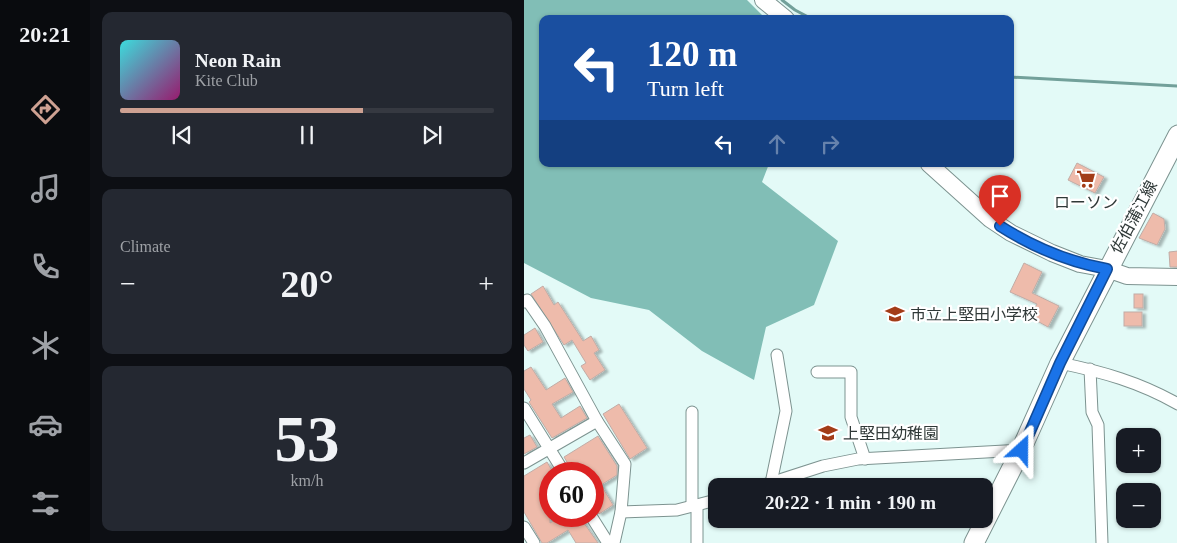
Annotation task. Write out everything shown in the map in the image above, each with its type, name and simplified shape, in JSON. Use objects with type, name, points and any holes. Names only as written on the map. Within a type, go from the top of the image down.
[{"type":"main road","name":"佐伯蒲江線","points":[[974,543],[1022,450],[1060,363],[1177,135]]},
{"type":"street","points":[[764,0],[781,15]]},
{"type":"street","points":[[932,167],[971,204],[1011,233],[1080,264],[1107,269],[1127,276],[1177,277]]},
{"type":"street","points":[[524,302],[527,300],[545,326],[597,421],[625,464],[621,512],[614,543]]},
{"type":"street","points":[[768,478],[786,411],[777,355]]},
{"type":"street","points":[[1060,363],[1090,369],[1147,387],[1177,404]]},
{"type":"street","points":[[1090,369],[1092,412],[1098,425],[1102,543]]},
{"type":"street","points":[[817,372],[851,372],[851,417],[865,459]]},
{"type":"street","points":[[524,408],[558,462]]},
{"type":"street","points":[[692,412],[694,506],[697,543]]},
{"type":"street","points":[[524,463],[597,421]]},
{"type":"street","points":[[787,478],[822,466],[865,459],[1022,450]]},
{"type":"street","points":[[621,512],[677,510],[708,502]]},
{"type":"street","points":[[524,527],[534,543]]},
{"type":"street","points":[[598,527],[608,543]]},
{"type":"green space","points":[[524,0],[747,0],[762,15],[539,15],[539,167],[768,167],[762,182],[838,241],[814,305],[766,327],[754,380],[702,351],[649,310],[591,298],[524,263]]},
{"type":"building","name":"ローソン","points":[[1077,163],[1104,177],[1095,193],[1068,180]]},
{"type":"building","points":[[1153,213],[1164,219],[1165,229],[1157,245],[1139,238]]},
{"type":"building","points":[[1178,251],[1178,267],[1170,267],[1169,252]]},
{"type":"building","points":[[1024,263],[1042,272],[1032,293],[1059,306],[1048,327],[1030,317],[1037,304],[1010,292]]},
{"type":"building","points":[[543,286],[554,305],[558,302],[583,341],[591,336],[599,350],[594,353],[605,370],[590,380],[581,366],[586,363],[572,340],[564,345],[531,294]]},
{"type":"building","points":[[1134,294],[1143,294],[1143,308],[1134,308]]},
{"type":"building","points":[[1124,312],[1142,312],[1142,326],[1124,326]]},
{"type":"building","points":[[535,328],[543,342],[528,351],[524,345],[524,335]]},
{"type":"building","points":[[531,367],[546,390],[565,378],[573,392],[552,404],[561,418],[580,406],[587,418],[552,438],[529,402],[531,400],[524,389],[524,371]]},
{"type":"building","points":[[619,404],[647,448],[630,459],[603,414]]},
{"type":"building","points":[[530,435],[537,447],[524,454],[524,438]]},
{"type":"building","points":[[598,436],[617,466],[617,475],[604,483],[604,462],[567,462],[564,457]]},
{"type":"building","points":[[539,467],[539,527],[587,527],[598,543],[576,543],[568,530],[547,543],[542,543],[524,512],[524,476]]},
{"type":"building","points":[[604,490],[613,505],[604,511]]},
{"type":"waterway","points":[[782,0],[804,15]]},
{"type":"waterway","points":[[1014,77],[1178,86]]},
{"type":"place","name":"ローソン","points":[[1086,179]]},
{"type":"place","name":"市立上堅田小学校","points":[[895,314]]},
{"type":"place","name":"上堅田幼稚園","points":[[828,433]]},
{"type":"route","points":[[1000,226],[1052,253],[1080,264],[1107,269],[1060,363],[1022,450]]}]
